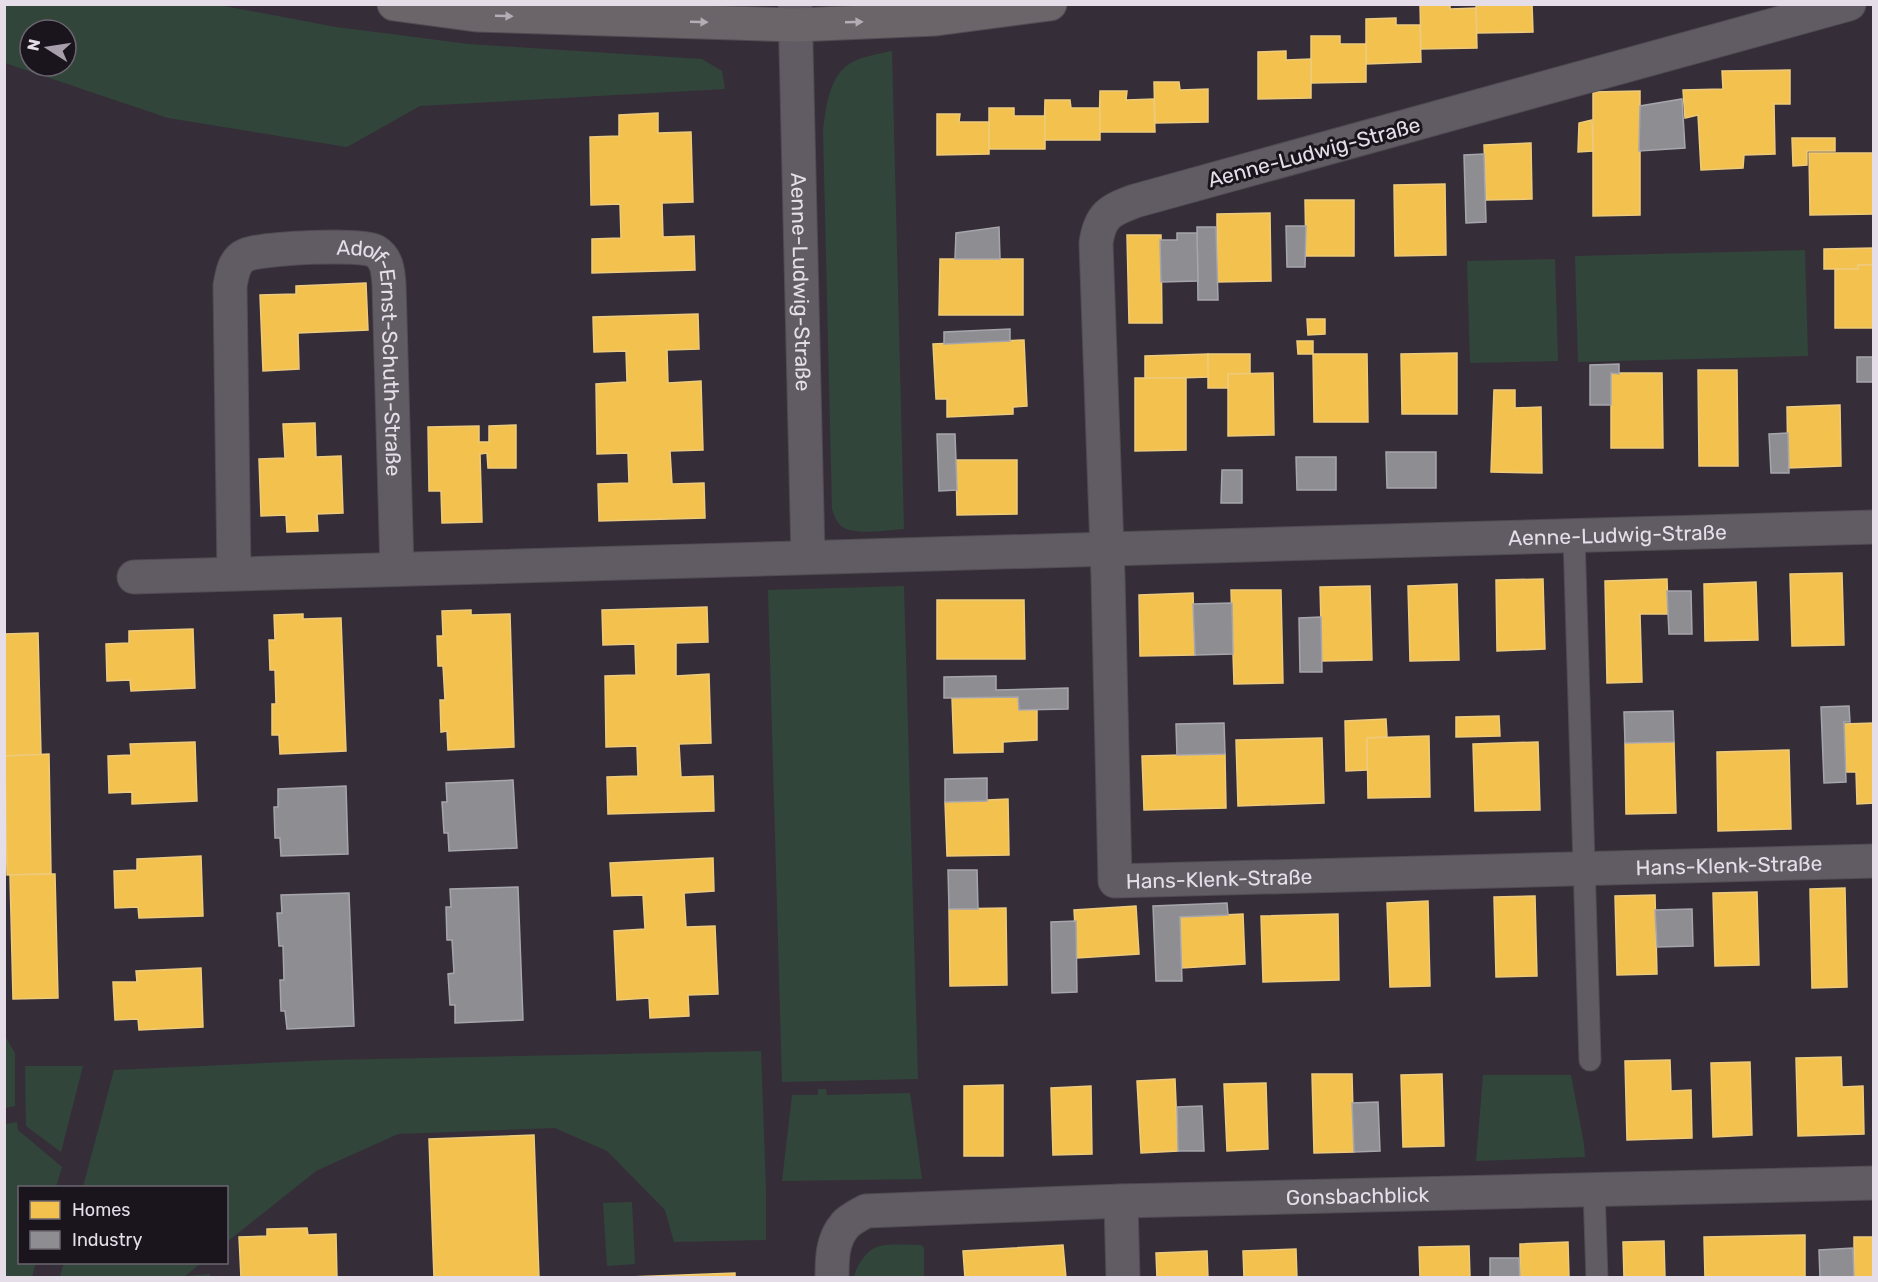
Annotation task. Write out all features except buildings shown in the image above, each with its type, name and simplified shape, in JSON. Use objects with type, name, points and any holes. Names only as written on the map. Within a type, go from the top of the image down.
[{"type":"main road","points":[[394,4],[476,15],[795,15],[936,19],[1050,4]]},
{"type":"street","name":"Aenne-Ludwig-Straße","points":[[1107,549],[1096,243],[1098,230],[1108,214],[1118,207],[1135,201],[1849,4]]},
{"type":"street","name":"Aenne-Ludwig-Straße","points":[[795,15],[808,557]]},
{"type":"street","name":"Adolf-Ernst-Schuth-Straße","points":[[234,573],[230,286],[234,267],[244,255],[262,250],[358,247],[375,250],[386,262],[390,284],[397,569]]},
{"type":"street","name":"Aenne-Ludwig-Straße","points":[[397,569],[1874,527]]},
{"type":"street","name":"Hans-Klenk-Straße","points":[[1107,549],[1115,881],[1874,861]]},
{"type":"street","points":[[134,577],[397,569]]},
{"type":"street","name":"Gonsbachblick","points":[[832,1278],[832,1252],[837,1239],[846,1224],[866,1211],[1121,1201],[1874,1183]]},
{"type":"street","points":[[1121,1201],[1123,1278]]},
{"type":"lane","points":[[1574,536],[1590,1060]]},
{"type":"lane","points":[[1594,1190],[1597,1278]]},
{"type":"green space","points":[[5,5],[219,5],[336,27],[469,44],[702,59],[722,71],[725,89],[420,106],[347,147],[168,118],[49,78],[78,78],[78,18],[18,18],[18,67],[5,63]]},
{"type":"green space","points":[[892,51],[904,529],[862,532],[841,526],[832,509],[823,130],[833,84],[844,68],[861,59]]},
{"type":"green space","points":[[1805,250],[1808,356],[1578,362],[1575,256]]},
{"type":"green space","points":[[1555,259],[1558,361],[1470,363],[1467,261]]},
{"type":"green space","points":[[904,586],[918,1079],[782,1082],[768,590]]},
{"type":"green space","points":[[5,1036],[15,1053],[15,1106],[5,1108]]},
{"type":"green space","points":[[761,1051],[766,1240],[674,1242],[665,1210],[607,1151],[555,1128],[398,1134],[316,1171],[228,1241],[228,1186],[83,1186],[114,1070],[329,1060]]},
{"type":"green space","points":[[25,1066],[83,1066],[61,1152],[26,1126]]},
{"type":"green space","points":[[1483,1075],[1571,1075],[1585,1157],[1476,1161]]},
{"type":"green space","points":[[818,1089],[826,1089],[827,1095],[910,1093],[922,1179],[782,1181],[792,1095],[818,1095]]},
{"type":"green space","points":[[17,1122],[18,1130],[62,1167],[56,1186],[18,1186],[18,1264],[36,1264],[32,1277],[5,1277],[5,1124]]},
{"type":"green space","points":[[632,1202],[635,1264],[607,1266],[603,1203]]},
{"type":"green space","points":[[886,1245],[921,1245],[924,1248],[924,1277],[854,1277],[862,1259],[873,1249]]},
{"type":"green space","points":[[63,1264],[200,1264],[185,1276],[210,1274],[210,1277],[60,1277]]}]
